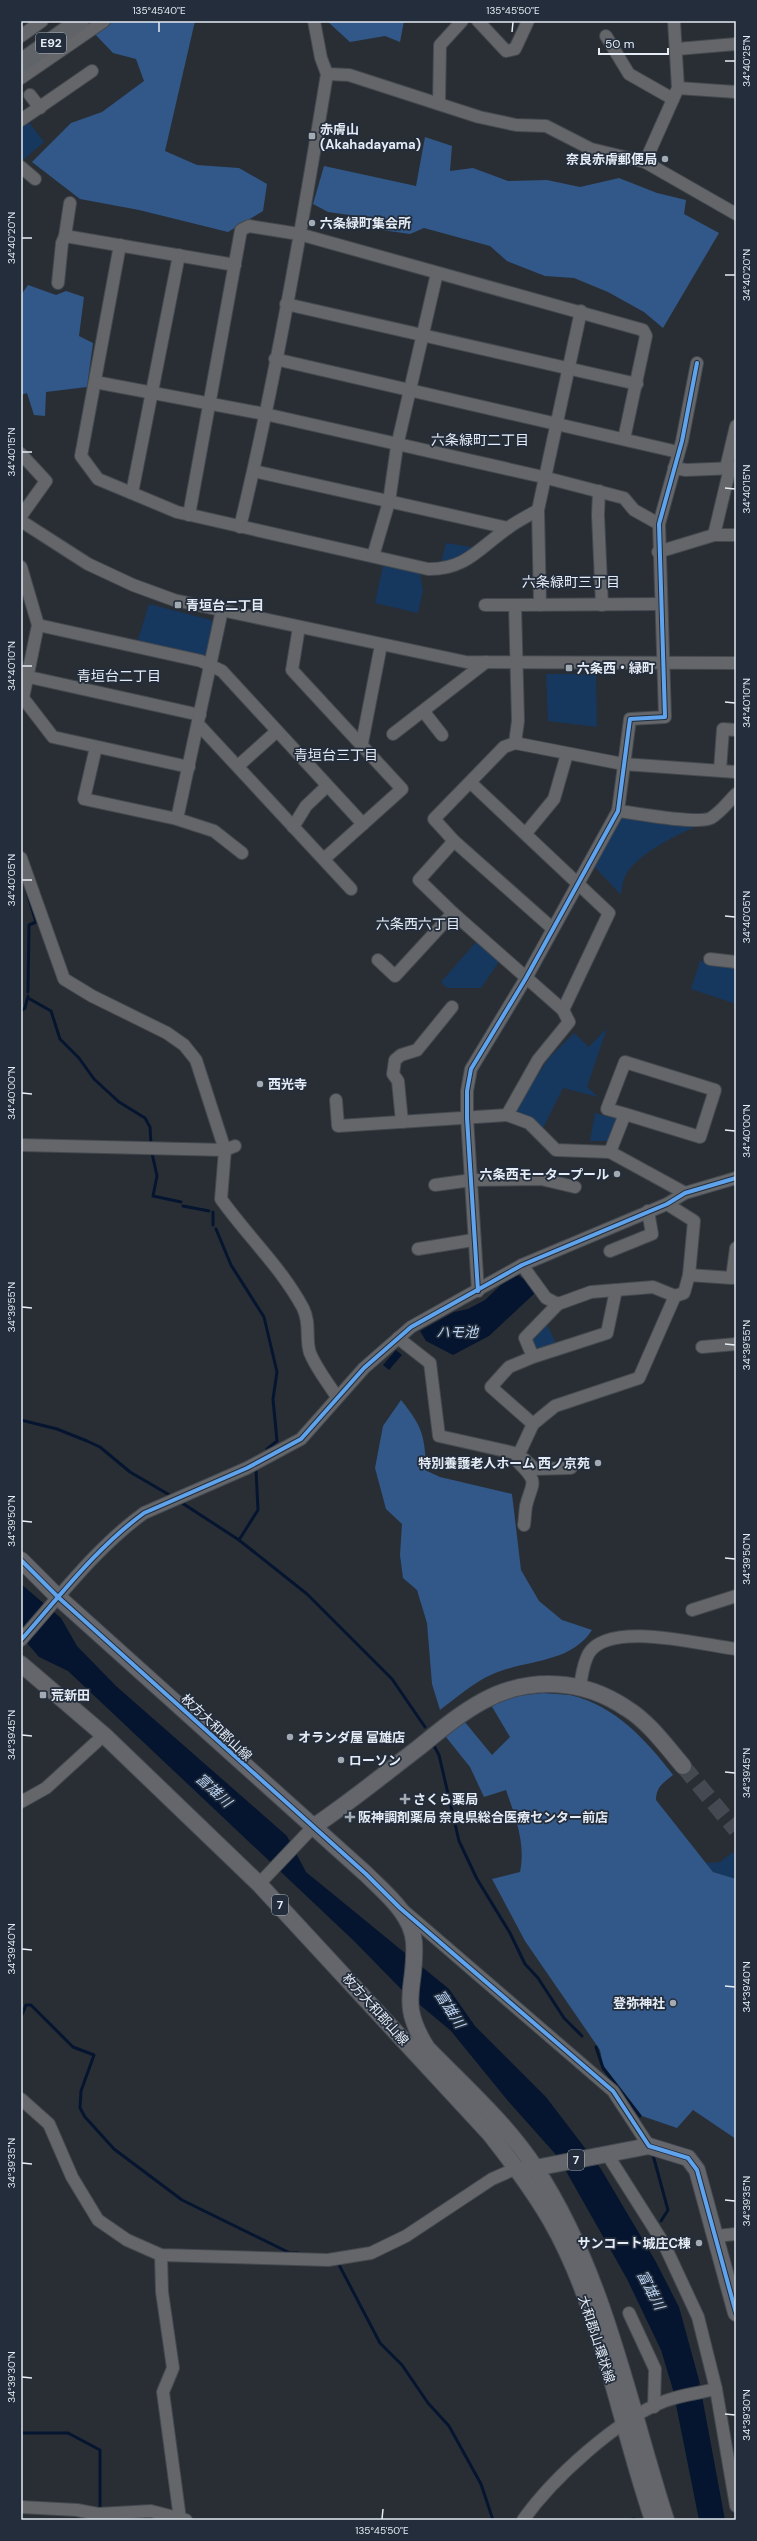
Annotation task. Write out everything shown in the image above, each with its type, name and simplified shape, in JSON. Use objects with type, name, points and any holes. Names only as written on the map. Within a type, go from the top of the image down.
[{"type":"highway","name":"E92","points":[[21,48],[59,21]]},
{"type":"highway","name":"E92","points":[[21,63],[80,21]]},
{"type":"main road","name":"枚方大和郡山線","points":[[21,1560],[55,1601],[310,1830],[400,1908],[414,1941],[409,2002],[411,2018],[427,2048],[540,2167]]},
{"type":"main road","name":"枚方大和郡山線","points":[[21,1664],[104,1735],[261,1881],[490,2134],[517,2168]]},
{"type":"main road","points":[[310,1830],[449,1723],[483,1701],[506,1690],[532,1685],[580,1686],[604,1694],[627,1708],[650,1727],[683,1766]]},
{"type":"main road","name":"7","points":[[517,2168],[540,2167],[649,2146],[688,2158],[698,2170],[736,2313]]},
{"type":"main road","name":"大和郡山環状線","points":[[540,2167],[584,2259],[600,2301],[653,2520]]},
{"type":"main road","name":"大和郡山環状線","points":[[517,2168],[551,2222],[572,2267],[588,2306],[666,2520]]},
{"type":"street","points":[[21,36],[42,21]]},
{"type":"street","points":[[21,78],[104,21]]},
{"type":"street","points":[[240,528],[254,471],[265,414],[327,74],[320,58],[314,21]]},
{"type":"street","points":[[439,104],[440,45],[462,21]]},
{"type":"street","points":[[478,21],[506,51],[515,49],[528,21]]},
{"type":"street","points":[[645,162],[675,94],[677,48],[675,26],[665,21]]},
{"type":"street","points":[[606,36],[629,74],[675,94],[736,92]]},
{"type":"street","points":[[677,48],[736,44]]},
{"type":"street","points":[[21,120],[92,71]]},
{"type":"street","points":[[327,74],[350,75],[498,122],[546,126],[591,149],[645,162],[736,214]]},
{"type":"street","points":[[30,95],[40,108]]},
{"type":"street","points":[[21,167],[35,179]]},
{"type":"street","points":[[58,283],[62,243],[65,236],[70,203]]},
{"type":"street","points":[[189,514],[241,230],[249,226],[299,234],[437,273],[581,311],[643,330],[646,336],[637,384],[624,439]]},
{"type":"street","points":[[65,236],[234,265]]},
{"type":"street","points":[[120,245],[81,456],[98,479],[176,512],[189,514],[240,528],[428,569],[441,569],[470,560],[508,528],[538,510]]},
{"type":"street","points":[[132,493],[150,392],[178,255]]},
{"type":"street","points":[[373,556],[389,502],[397,446],[437,273]]},
{"type":"street","points":[[286,304],[422,337],[637,384]]},
{"type":"street","points":[[540,605],[538,510],[543,477],[581,311]]},
{"type":"street","points":[[275,359],[410,392],[678,452]]},
{"type":"street","points":[[478,1291],[473,1240],[472,1180],[467,1118],[467,1091],[471,1069],[526,978],[577,882],[618,811],[630,719],[665,717],[661,661],[661,604],[658,552],[659,524],[678,452],[697,363]]},
{"type":"street","points":[[95,382],[265,414],[397,446],[543,477],[599,491],[624,498],[634,510],[659,524]]},
{"type":"street","points":[[714,535],[730,468],[736,426]]},
{"type":"street","points":[[21,454],[46,481],[21,516]]},
{"type":"street","points":[[674,468],[686,470],[730,468]]},
{"type":"street","points":[[254,471],[508,528]]},
{"type":"street","points":[[599,491],[598,515],[602,605]]},
{"type":"street","points":[[21,521],[88,564],[133,585],[174,600],[466,662],[517,663],[661,661],[736,663]]},
{"type":"street","points":[[658,552],[714,535],[736,534]]},
{"type":"street","points":[[21,567],[38,625],[29,677],[23,698],[53,738],[189,767]]},
{"type":"street","points":[[485,606],[661,604]]},
{"type":"street","points":[[515,605],[518,721],[515,743]]},
{"type":"street","points":[[177,819],[222,610]]},
{"type":"street","points":[[38,625],[201,661],[222,671],[363,824]]},
{"type":"street","points":[[299,627],[292,670],[362,743],[402,789],[324,859]]},
{"type":"street","points":[[362,743],[381,645]]},
{"type":"street","points":[[393,734],[424,712],[486,662]]},
{"type":"street","points":[[29,677],[199,720],[292,827],[351,889]]},
{"type":"street","points":[[424,712],[442,735]]},
{"type":"street","points":[[720,770],[722,729],[736,730]]},
{"type":"street","points":[[238,766],[277,731]]},
{"type":"street","points":[[552,928],[454,841],[434,819],[504,748],[515,743],[623,764],[736,772]]},
{"type":"street","points":[[96,747],[84,799],[177,819],[214,831],[242,853]]},
{"type":"street","points":[[526,833],[554,799],[567,754]]},
{"type":"street","points":[[471,782],[609,914],[563,1010]]},
{"type":"street","points":[[292,827],[306,806],[327,786]]},
{"type":"street","points":[[618,811],[690,820],[710,818],[721,811],[736,794]]},
{"type":"street","points":[[454,841],[419,880],[453,913],[563,1010],[569,1022],[538,1060],[507,1115]]},
{"type":"street","points":[[21,858],[64,979],[92,996],[167,1033],[184,1045],[198,1066],[230,1148],[221,1199],[236,1219],[271,1258],[292,1289],[307,1318],[310,1352],[337,1397]]},
{"type":"street","points":[[378,960],[396,976],[453,913]]},
{"type":"street","points":[[710,959],[736,962]]},
{"type":"street","points":[[402,1122],[398,1081],[393,1074],[396,1060],[401,1055],[417,1050],[452,1007]]},
{"type":"street","points":[[625,1062],[715,1090],[700,1137],[625,1114],[607,1109],[625,1062]]},
{"type":"street","points":[[336,1100],[338,1126],[507,1115],[529,1123],[556,1150],[610,1152],[685,1193]]},
{"type":"street","points":[[610,1152],[625,1114]]},
{"type":"street","points":[[21,1145],[230,1148]]},
{"type":"street","points":[[21,1640],[55,1601],[133,1522],[144,1513],[247,1468],[302,1439],[337,1397],[411,1326],[478,1291],[522,1265],[667,1204],[685,1193],[736,1178]]},
{"type":"street","points":[[435,1185],[472,1180],[541,1179],[575,1187]]},
{"type":"street","points":[[533,1357],[525,1338],[558,1304],[591,1292],[653,1287],[675,1296],[684,1293],[689,1276],[694,1221],[667,1204]]},
{"type":"street","points":[[610,1251],[652,1234],[648,1211]]},
{"type":"street","points":[[418,1249],[473,1240]]},
{"type":"street","points":[[689,1276],[732,1278],[736,1248]]},
{"type":"street","points":[[522,1265],[546,1298],[558,1304]]},
{"type":"street","points":[[533,1424],[491,1386],[509,1367],[533,1357],[607,1333],[616,1290]]},
{"type":"street","points":[[524,1525],[526,1506],[533,1488],[533,1480],[518,1462],[519,1454],[533,1424],[555,1406],[639,1378],[675,1296]]},
{"type":"street","points":[[398,1338],[430,1363],[439,1436],[519,1454],[535,1469],[571,1468]]},
{"type":"street","points":[[702,1347],[736,1344]]},
{"type":"street","points":[[692,1610],[736,1596]]},
{"type":"street","points":[[580,1686],[589,1653],[598,1643],[610,1638],[626,1635],[650,1637],[736,1649]]},
{"type":"street","points":[[21,1802],[46,1788],[104,1735]]},
{"type":"street","points":[[261,1881],[310,1830]]},
{"type":"street","points":[[400,1908],[566,2052],[597,2075],[613,2091],[649,2146]]},
{"type":"street","points":[[21,2099],[49,2124],[72,2177],[98,2220],[127,2240],[161,2255],[328,2260],[371,2253],[406,2236],[492,2179],[517,2168]]},
{"type":"street","points":[[608,2154],[664,2244],[698,2317],[716,2389],[736,2506]]},
{"type":"street","points":[[716,2236],[736,2234]]},
{"type":"street","points":[[21,2507],[77,2510],[98,2514],[151,2511],[183,2519],[163,2392],[173,2368],[163,2299],[161,2255]]},
{"type":"street","points":[[629,2313],[655,2369],[660,2404]]},
{"type":"street","points":[[522,2520],[538,2499],[566,2471],[629,2421],[660,2404],[716,2389]]},
{"type":"shaded area","points":[[111,21],[195,21],[165,151],[197,165],[239,168],[267,184],[263,211],[228,232],[139,210],[80,199],[32,162],[71,123],[102,112],[144,81],[136,59],[113,53],[93,32]]},
{"type":"shaded area","points":[[327,21],[404,21],[400,42],[385,36],[350,42]]},
{"type":"shaded area","points":[[28,121],[44,142],[22,161],[21,126]]},
{"type":"shaded area","points":[[425,137],[452,146],[450,171],[473,168],[508,181],[547,180],[580,187],[619,178],[657,193],[686,200],[684,214],[719,233],[663,328],[644,312],[608,292],[574,278],[545,276],[507,261],[490,246],[424,228],[410,234],[375,229],[356,216],[328,212],[313,204],[324,166],[416,186]]},
{"type":"shaded area","points":[[28,285],[56,295],[66,291],[84,297],[79,336],[93,343],[87,387],[46,392],[45,416],[34,415],[27,393],[21,395],[21,295]]},
{"type":"shaded area","points":[[446,543],[477,548],[465,557],[441,563]]},
{"type":"shaded area","points":[[383,566],[420,573],[423,590],[418,613],[375,603]]},
{"type":"shaded area","points":[[149,604],[211,620],[213,624],[206,654],[201,657],[137,643]]},
{"type":"shaded area","points":[[546,674],[596,674],[597,727],[548,721]]},
{"type":"shaded area","points":[[617,816],[695,827],[665,842],[644,855],[628,871],[622,885],[621,895],[595,867]]},
{"type":"shaded area","points":[[476,942],[500,960],[481,988],[447,988],[441,982]]},
{"type":"shaded area","points":[[700,961],[736,966],[736,1004],[691,989]]},
{"type":"shaded area","points":[[607,1028],[587,1087],[598,1097],[563,1088],[542,1130],[514,1110],[549,1058],[574,1033],[589,1047]]},
{"type":"shaded area","points":[[595,1113],[617,1119],[610,1141],[590,1141]]},
{"type":"shaded area","points":[[545,1321],[557,1345],[541,1350],[534,1347],[532,1339]]},
{"type":"shaded area","points":[[401,1400],[415,1419],[422,1433],[427,1471],[440,1477],[512,1494],[521,1570],[539,1601],[562,1620],[592,1630],[583,1641],[560,1655],[506,1669],[486,1677],[440,1710],[432,1684],[427,1623],[417,1590],[403,1578],[400,1555],[402,1524],[386,1509],[375,1468],[383,1426]]},
{"type":"shaded area","points":[[543,1693],[570,1695],[586,1700],[616,1716],[641,1737],[673,1775],[659,1788],[656,1800],[713,1872],[736,1879],[736,2139],[693,2110],[677,2128],[642,2116],[603,2065],[600,2050],[525,1941],[492,1879],[520,1872],[522,1851],[521,1840],[513,1810],[506,1790],[484,1797],[470,1767],[446,1737],[464,1721],[492,1755],[510,1737],[491,1705],[507,1697]]},
{"type":"shaded area","points":[[736,1850],[736,1879],[713,1872],[706,1863],[720,1862]]},
{"type":"water","name":"ハモ池","points":[[518,1275],[529,1283],[535,1293],[489,1336],[453,1355],[426,1341],[420,1331],[454,1312],[468,1309],[485,1300],[504,1282]]},
{"type":"water","points":[[396,1350],[402,1355],[389,1370],[383,1365]]},
{"type":"water","name":"富雄川","points":[[21,1584],[61,1618],[77,1646],[116,1686],[287,1836],[306,1872],[449,1989],[475,2026],[546,2097],[601,2169],[656,2262],[679,2307],[699,2380],[725,2520],[699,2520],[673,2390],[661,2350],[627,2279],[558,2157],[508,2101],[451,2031],[401,1989],[354,1941],[68,1671],[39,1657],[21,1636]]},
{"type":"waterway","points":[[27,892],[36,922],[29,925],[28,992]]},
{"type":"waterway","points":[[21,1011],[25,1008],[28,996]]},
{"type":"waterway","points":[[28,998],[51,1011],[60,1039],[79,1058],[94,1079],[119,1102],[145,1118],[150,1127],[151,1144]]},
{"type":"waterway","points":[[152,1153],[157,1176],[153,1196],[181,1202]]},
{"type":"waterway","points":[[183,1206],[209,1211]]},
{"type":"waterway","points":[[213,1212],[213,1225]]},
{"type":"waterway","points":[[216,1229],[231,1265],[264,1317],[277,1372],[273,1399],[277,1441],[267,1449]]},
{"type":"waterway","points":[[21,1420],[57,1429],[100,1447],[130,1472],[173,1497]]},
{"type":"waterway","points":[[239,1540],[258,1510],[256,1469]]},
{"type":"waterway","points":[[179,1501],[239,1540],[307,1594],[392,1679],[425,1727]]},
{"type":"waterway","points":[[433,1744],[439,1755],[459,1841],[477,1879],[510,1933],[525,1964],[538,1978],[564,2018],[582,2036]]},
{"type":"waterway","points":[[21,2017],[26,2005],[31,2005],[73,2047],[94,2055],[81,2091],[80,2108],[85,2117],[114,2149],[182,2200],[290,2253],[298,2253]]},
{"type":"waterway","points":[[596,2047],[603,2068],[640,2116]]},
{"type":"waterway","points":[[653,2155],[668,2210],[661,2221]]},
{"type":"waterway","points":[[643,2247],[650,2242]]},
{"type":"waterway","points":[[337,2261],[380,2343],[402,2365],[428,2403],[449,2426],[481,2484],[493,2520]]},
{"type":"waterway","points":[[21,2433],[68,2433],[100,2450],[100,2508]]},
{"type":"tunnel","points":[[683,1766],[736,1830]]},
{"type":"cycle path","points":[[478,1291],[467,1118],[467,1091],[471,1069],[526,978],[618,811],[630,719],[665,717],[659,524],[682,441],[697,363]]},
{"type":"cycle path","points":[[21,1640],[80,1573],[110,1541],[127,1526],[144,1513],[247,1468],[301,1439],[364,1368],[411,1327],[522,1265],[667,1204],[685,1193],[736,1178]]},
{"type":"cycle path","points":[[21,1560],[58,1597],[366,1874],[400,1908],[613,2091],[649,2146],[688,2158],[697,2170],[736,2313]]},
{"type":"place","name":"赤膚山 (Akahadayama)","points":[[312,136]]},
{"type":"place","name":"奈良赤膚郵便局","points":[[665,159]]},
{"type":"place","name":"六条緑町集会所","points":[[312,223]]},
{"type":"place","name":"青垣台二丁目","points":[[178,605]]},
{"type":"place","name":"六条西・緑町","points":[[569,668]]},
{"type":"place","name":"西光寺","points":[[260,1084]]},
{"type":"place","name":"六条西モータープール","points":[[617,1174]]},
{"type":"place","name":"特別養護老人ホーム 西ノ京苑","points":[[598,1463]]},
{"type":"place","name":"荒新田","points":[[43,1695]]},
{"type":"place","name":"オランダ屋 富雄店","points":[[290,1737]]},
{"type":"place","name":"ローソン","points":[[341,1760]]},
{"type":"place","name":"さくら薬局","points":[[405,1799]]},
{"type":"place","name":"阪神調剤薬局 奈良県総合医療センター前店","points":[[350,1817]]},
{"type":"place","name":"登弥神社","points":[[673,2003]]},
{"type":"place","name":"サンコート城庄C棟","points":[[699,2243]]},
{"type":"district","name":"六条緑町二丁目","points":[[480,440]]},
{"type":"district","name":"六条緑町三丁目","points":[[571,582]]},
{"type":"district","name":"青垣台二丁目","points":[[119,676]]},
{"type":"district","name":"青垣台三丁目","points":[[336,755]]},
{"type":"district","name":"六条西六丁目","points":[[418,924]]}]
